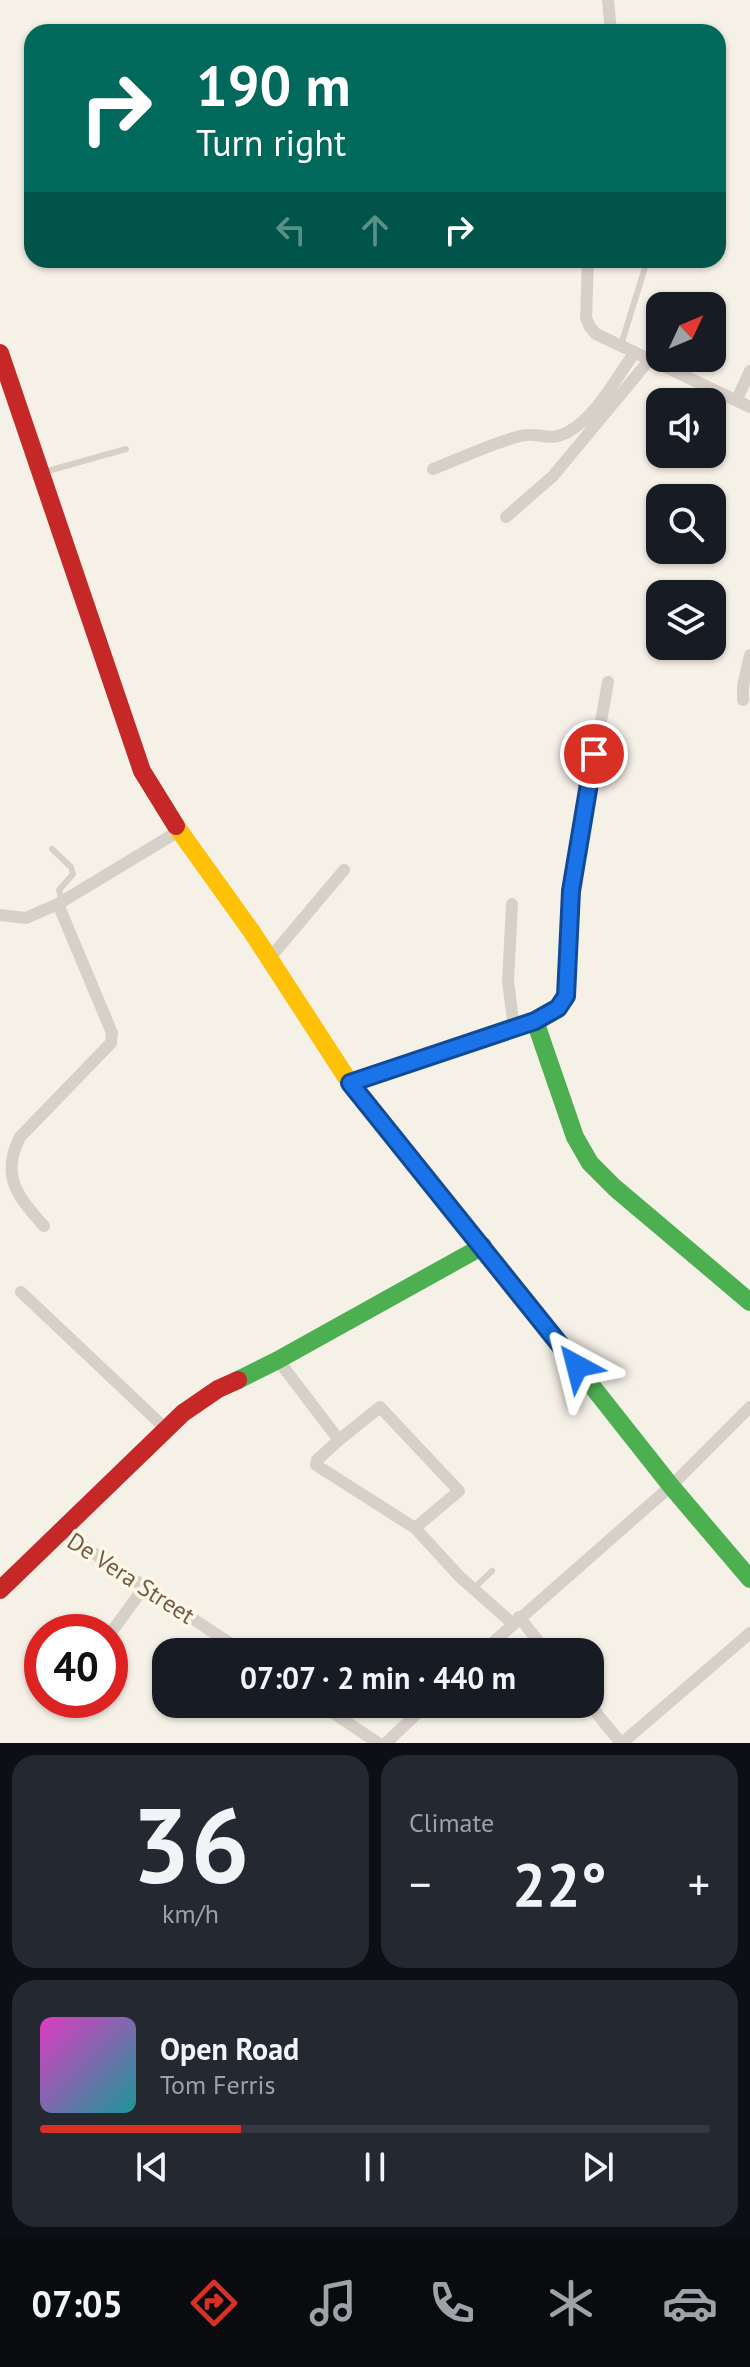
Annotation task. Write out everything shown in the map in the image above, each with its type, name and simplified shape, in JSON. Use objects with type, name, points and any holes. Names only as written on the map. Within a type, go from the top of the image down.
[{"type":"street","points":[[608,0],[610,24]]},
{"type":"street","points":[[588,268],[586,318],[590,327],[596,334],[646,356]]},
{"type":"street","points":[[433,469],[525,435],[556,437],[571,430],[587,416],[635,352]]},
{"type":"street","points":[[0,353],[142,771],[179,831],[269,959],[350,1083],[483,1246],[671,1486],[750,1579]]},
{"type":"street","points":[[506,517],[553,476],[646,364]]},
{"type":"street","points":[[737,399],[750,371]]},
{"type":"street","points":[[680,372],[750,407]]},
{"type":"street","points":[[743,700],[750,655]]},
{"type":"street","points":[[350,1083],[535,1021],[558,1008],[566,996],[571,891],[608,682]]},
{"type":"street","points":[[0,915],[26,918],[60,903],[179,831]]},
{"type":"street","points":[[269,959],[344,870]]},
{"type":"street","points":[[44,1226],[12,1191],[5,1163],[10,1149],[20,1137],[111,1043],[112,1033],[60,903]]},
{"type":"street","points":[[512,904],[508,981],[514,1028]]},
{"type":"street","points":[[535,1021],[575,1137],[590,1163],[615,1188],[750,1302]]},
{"type":"street","points":[[0,1590],[165,1428],[218,1389],[278,1360],[483,1246]]},
{"type":"street","points":[[21,1292],[165,1428]]},
{"type":"street","points":[[278,1360],[339,1440]]},
{"type":"street","points":[[415,1528],[457,1495],[458,1487],[380,1407],[339,1440],[317,1460],[316,1465],[415,1528],[473,1589],[516,1620],[533,1638]]},
{"type":"street","points":[[497,1638],[671,1486],[749,1410]]},
{"type":"street","name":"De Vera Street","points":[[59,1530],[222,1638]]},
{"type":"street","points":[[125,1614],[145,1586]]},
{"type":"street","points":[[601,1718],[622,1743],[750,1633]]},
{"type":"street","points":[[341,1718],[379,1743],[410,1718]]},
{"type":"lane","points":[[621,345],[645,268]]},
{"type":"lane","points":[[41,473],[126,449]]},
{"type":"lane","points":[[52,849],[71,867],[73,874],[59,890],[60,903]]},
{"type":"lane","points":[[473,1589],[492,1571]]},
{"type":"traffic: fast","points":[[350,1083],[535,1021],[575,1137],[590,1163],[615,1188],[750,1302]]},
{"type":"traffic: fast","points":[[238,1380],[483,1246]]},
{"type":"traffic: fast","points":[[569,1357],[671,1486],[750,1579]]},
{"type":"traffic: slow","points":[[176,826],[252,932],[350,1083],[569,1357]]},
{"type":"traffic: jam","points":[[0,353],[142,771],[176,826]]},
{"type":"traffic: jam","points":[[0,1590],[183,1413],[218,1389],[238,1380]]},
{"type":"route","points":[[577,1366],[350,1083],[535,1021],[563,1003],[566,996],[571,891],[594,754]]}]
